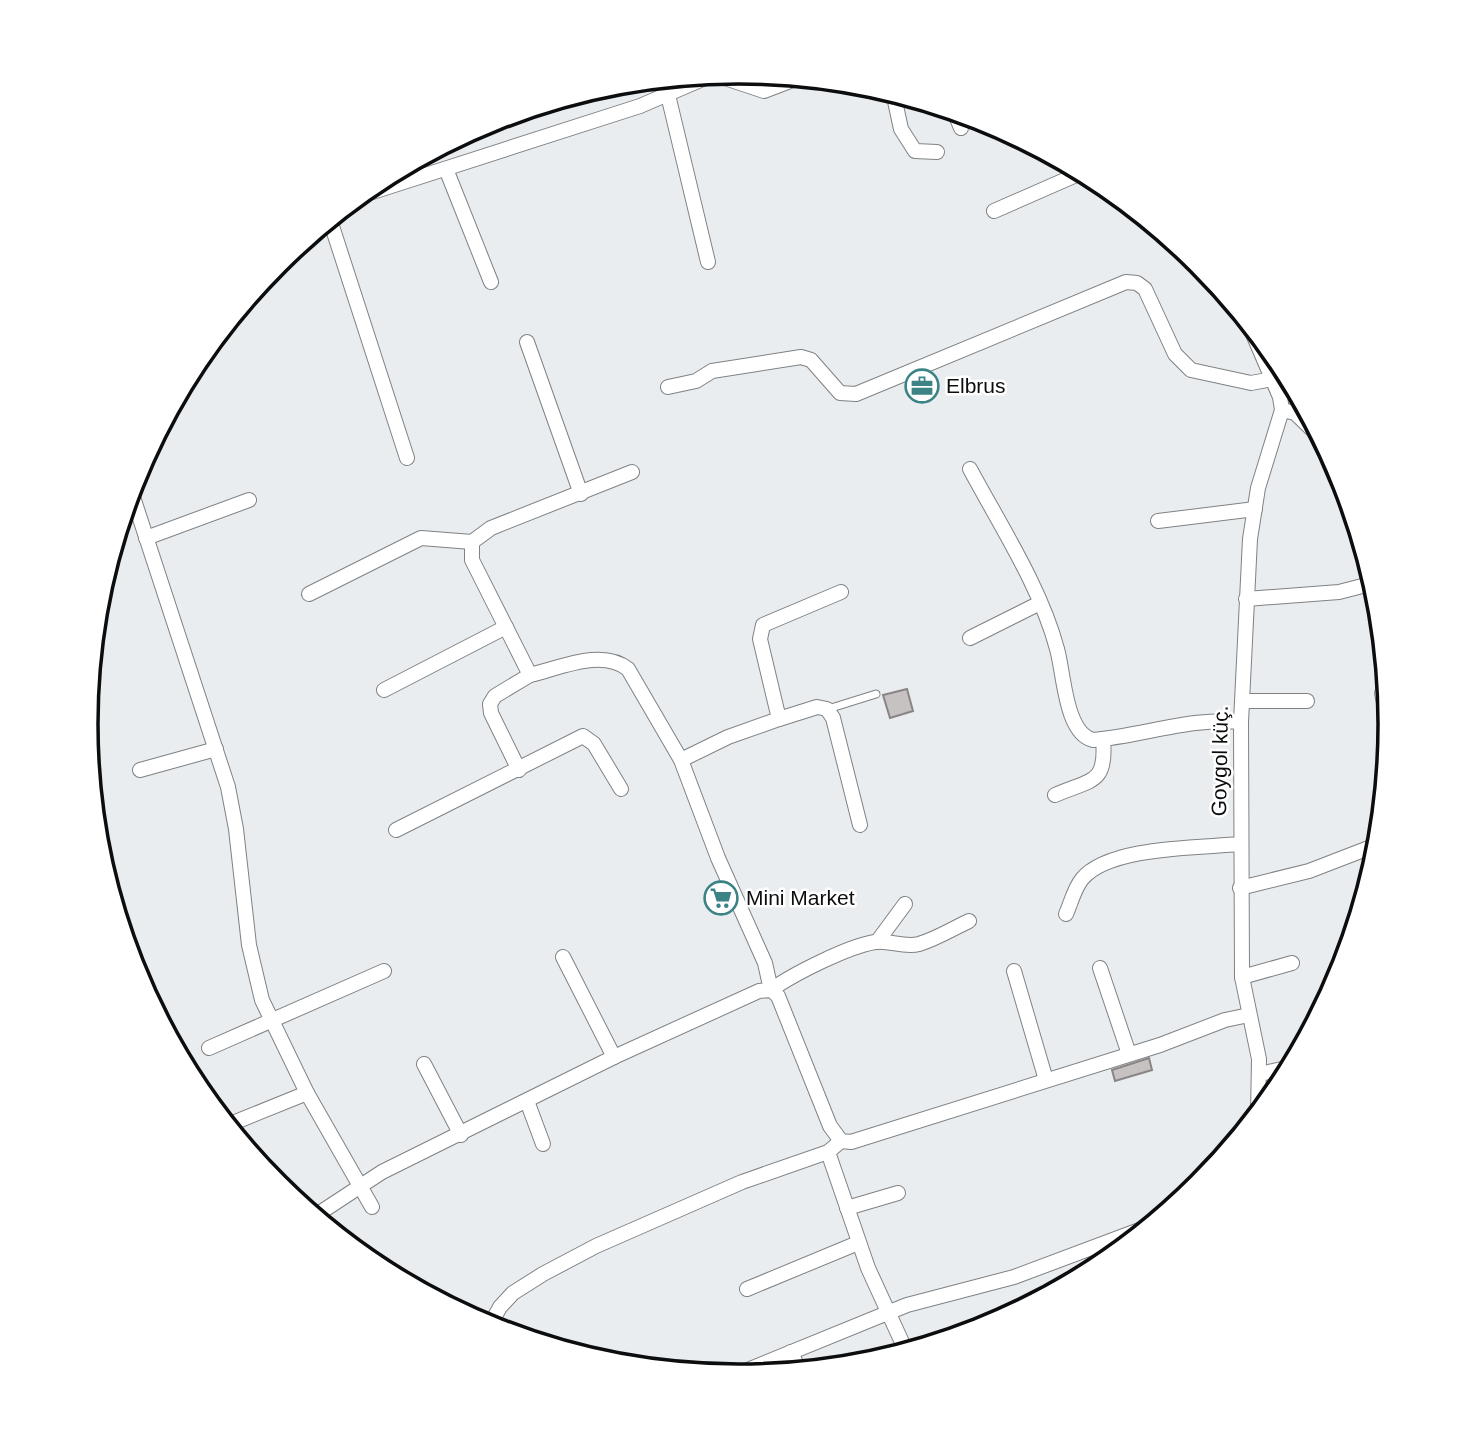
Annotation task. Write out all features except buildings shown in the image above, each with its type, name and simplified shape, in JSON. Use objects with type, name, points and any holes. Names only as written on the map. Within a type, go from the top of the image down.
[{"type":"street","points":[[742,84],[764,91],[780,85]]},
{"type":"street","points":[[393,186],[690,86]]},
{"type":"street","points":[[665,88],[708,262]]},
{"type":"street","points":[[896,104],[906,140],[915,151],[937,152]]},
{"type":"street","points":[[959,124],[961,128]]},
{"type":"street","points":[[446,169],[491,282]]},
{"type":"street","points":[[994,211],[1071,177]]},
{"type":"street","points":[[333,229],[407,458]]},
{"type":"street","points":[[668,387],[696,381],[712,371],[801,357],[811,360],[839,393],[856,394],[1126,282],[1137,283],[1145,289],[1175,354],[1191,370],[1251,383],[1273,380]]},
{"type":"street","points":[[527,342],[581,494]]},
{"type":"street","points":[[1263,357],[1282,410],[1295,413],[1300,418]]},
{"type":"street","name":"Goygol küç.","points":[[1259,1096],[1260,1074],[1242,977],[1241,722],[1246,599],[1255,509],[1258,488],[1282,410]]},
{"type":"street","points":[[970,469],[1040,603],[1058,650],[1074,725],[1085,738],[1103,739],[1182,724],[1220,720],[1241,722]]},
{"type":"street","points":[[309,594],[421,538],[471,542],[491,528],[632,472]]},
{"type":"street","points":[[146,538],[249,500]]},
{"type":"street","points":[[136,507],[233,805],[257,983],[271,1022],[306,1093],[372,1207]]},
{"type":"street","points":[[1158,521],[1255,509]]},
{"type":"street","points":[[471,542],[472,560],[530,674]]},
{"type":"street","points":[[1246,599],[1339,592],[1363,586]]},
{"type":"street","points":[[779,719],[760,639],[763,625],[841,592]]},
{"type":"street","points":[[970,638],[1040,603]]},
{"type":"street","points":[[384,690],[506,627]]},
{"type":"street","points":[[519,770],[491,713],[490,704],[495,696],[530,674],[601,658],[617,660],[628,670],[681,760],[718,858],[765,963],[771,990],[782,1006],[830,1126],[841,1141]]},
{"type":"street","points":[[1242,701],[1307,701]]},
{"type":"street","points":[[681,760],[728,737],[779,719],[817,707],[827,709],[833,718],[860,825]]},
{"type":"street","points":[[396,831],[583,736],[594,744],[621,789]]},
{"type":"street","points":[[1055,795],[1099,776],[1105,763],[1103,739]]},
{"type":"street","points":[[139,770],[216,749]]},
{"type":"street","points":[[1066,914],[1078,886],[1094,869],[1145,853],[1240,844]]},
{"type":"street","points":[[1240,888],[1309,871],[1366,849]]},
{"type":"street","points":[[877,942],[905,905]]},
{"type":"street","points":[[324,1211],[375,1176],[614,1056],[748,995],[771,990],[800,972],[877,942],[908,946],[921,943],[969,921]]},
{"type":"street","points":[[563,957],[614,1056]]},
{"type":"street","points":[[1242,977],[1292,963]]},
{"type":"street","points":[[1100,968],[1129,1054]]},
{"type":"street","points":[[209,1048],[384,971]]},
{"type":"street","points":[[1014,971],[1046,1080]]},
{"type":"street","points":[[495,1316],[513,1293],[565,1263],[742,1182],[828,1152],[841,1141],[860,1139],[1129,1054],[1216,1023],[1249,1015]]},
{"type":"street","points":[[424,1063],[461,1135]]},
{"type":"street","points":[[1260,1074],[1277,1071]]},
{"type":"street","points":[[237,1122],[306,1093]]},
{"type":"street","points":[[527,1101],[543,1144]]},
{"type":"street","points":[[828,1152],[858,1243],[901,1343]]},
{"type":"street","points":[[847,1208],[898,1193]]},
{"type":"street","points":[[763,1363],[925,1299],[1014,1277],[1121,1237]]},
{"type":"street","points":[[747,1289],[858,1243]]},
{"type":"street","points":[[791,1352],[795,1362]]},
{"type":"lane","points":[[827,709],[876,694]]},
{"type":"place","name":"Elbrus","points":[[922,386]]},
{"type":"place","name":"Mini Market","points":[[721,898]]}]
